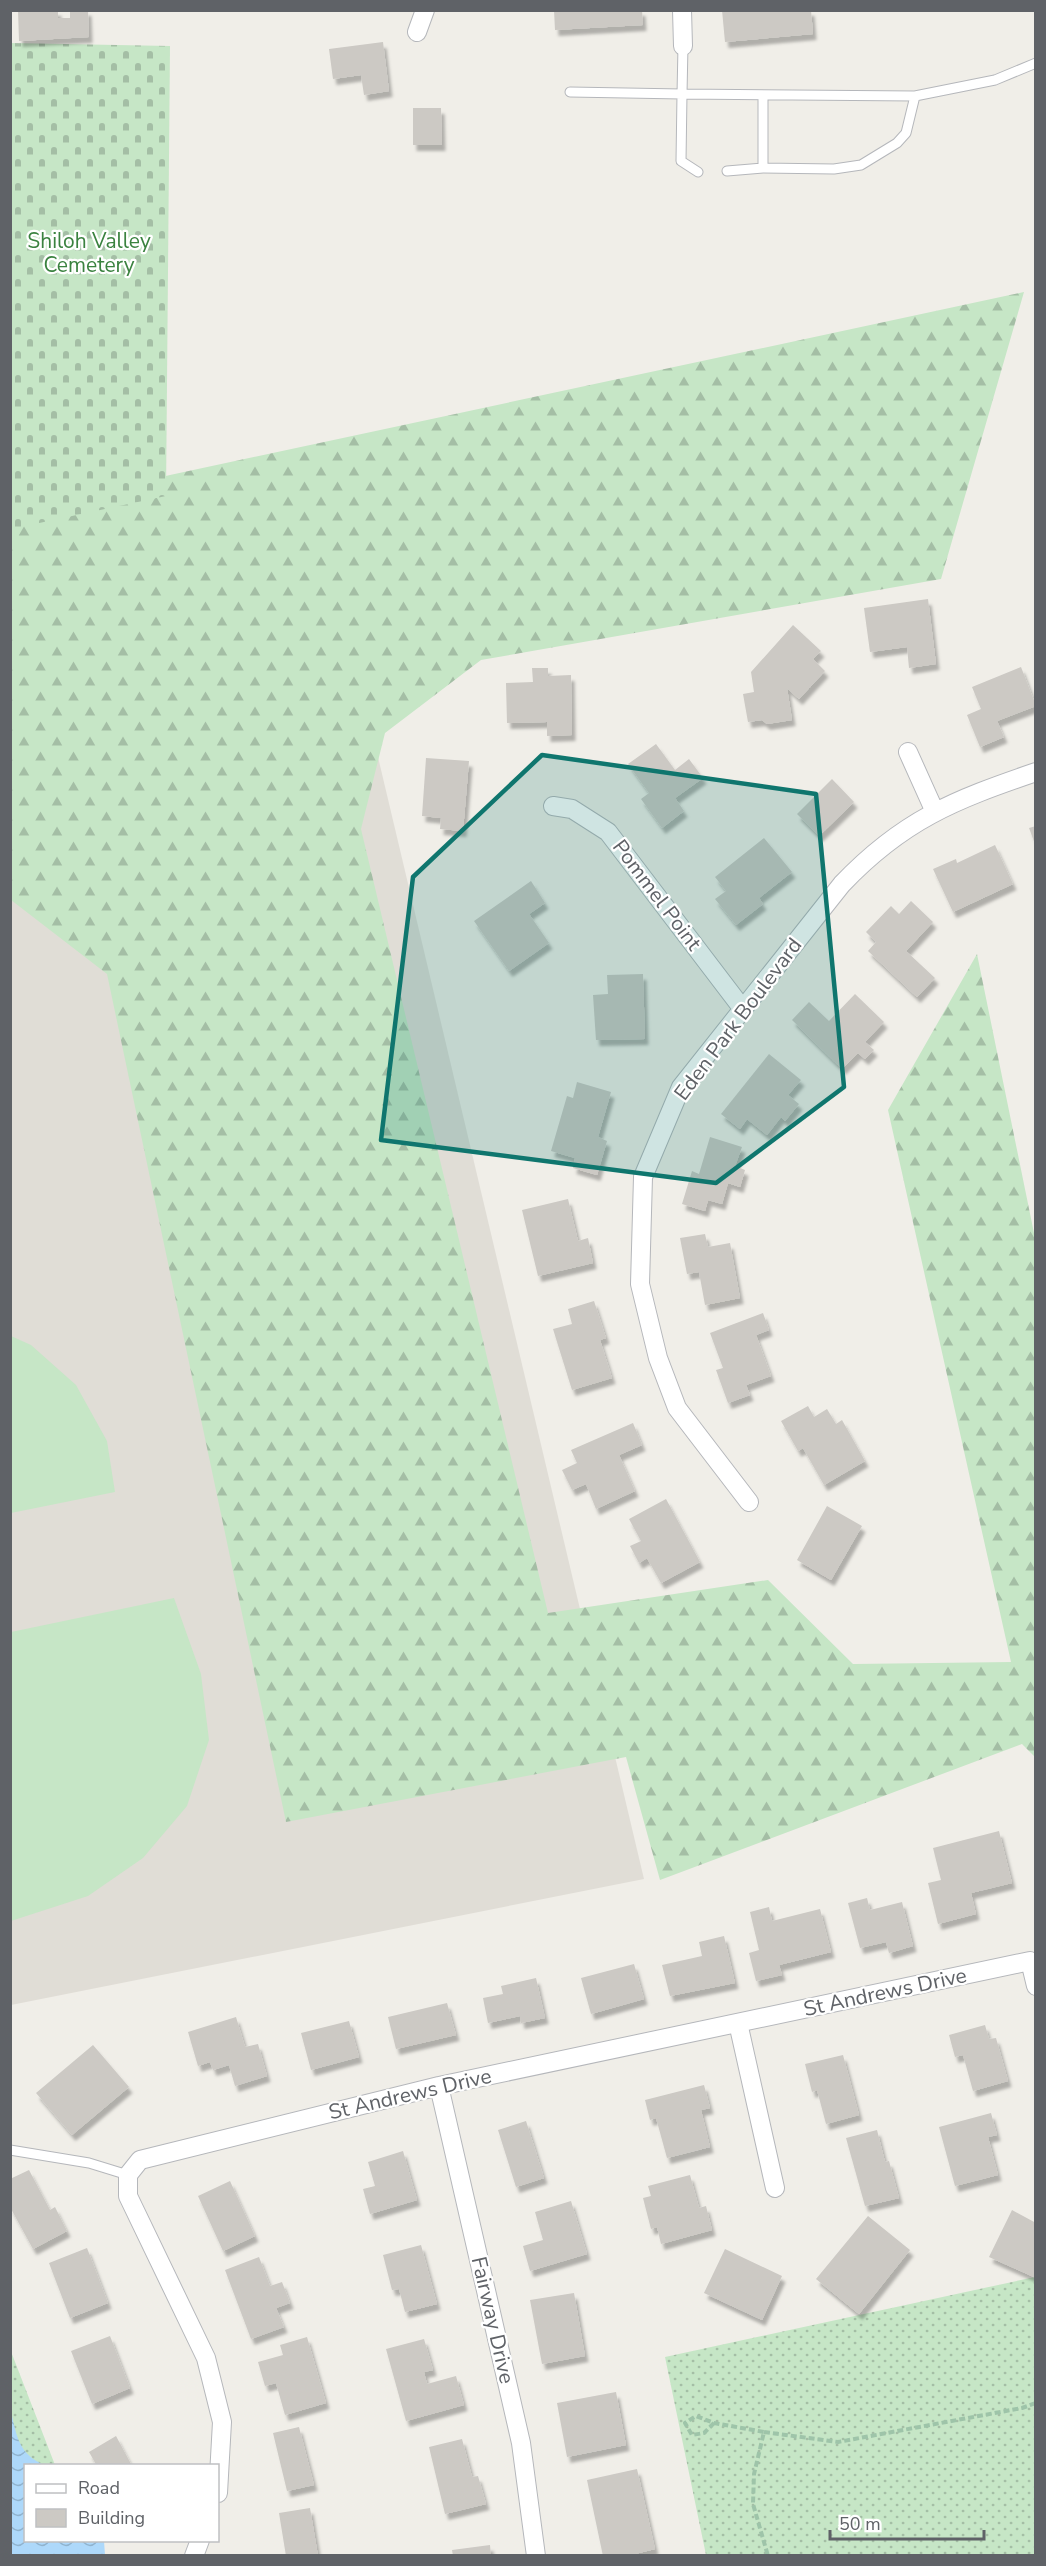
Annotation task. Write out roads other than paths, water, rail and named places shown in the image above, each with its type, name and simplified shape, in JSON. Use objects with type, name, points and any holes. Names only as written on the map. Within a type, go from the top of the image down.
[{"type":"street","points":[[417,32],[425,10]]},
{"type":"street","points":[[682,10],[683,46]]},
{"type":"street","points":[[908,752],[935,812]]},
{"type":"street","name":"Eden Park Boulevard","points":[[749,1502],[677,1408],[658,1358],[640,1284],[644,1177],[658,1136],[681,1087],[842,884],[872,853],[913,824],[963,797],[1035,772]]},
{"type":"street","name":"Pommel Point","points":[[553,806],[572,809],[608,832],[742,1008]]},
{"type":"street","name":"St Andrews Drive","points":[[128,2175],[140,2160],[439,2086],[1030,1961],[1035,1986]]},
{"type":"street","points":[[738,2023],[775,2188]]},
{"type":"street","name":"Fairway Drive","points":[[439,2086],[521,2443],[536,2556]]},
{"type":"street","points":[[128,2175],[128,2196],[206,2358],[222,2422],[219,2475]]},
{"type":"street","points":[[194,2556],[200,2542]]},
{"type":"lane","points":[[683,46],[681,161],[698,172]]},
{"type":"lane","points":[[570,92],[915,96],[995,80],[1035,63]]},
{"type":"lane","points":[[763,95],[763,168]]},
{"type":"lane","points":[[728,171],[763,168],[834,169],[861,165],[897,143],[906,133],[915,96]]},
{"type":"lane","points":[[10,2150],[89,2163],[128,2175]]},
{"type":"water","points":[[11,2412],[20,2444],[29,2456],[42,2464],[24,2464],[24,2542],[104,2542],[105,2555],[11,2555]]},
{"type":"park label","name":"Shiloh Valley Cemetery","points":[[89,253]]}]
